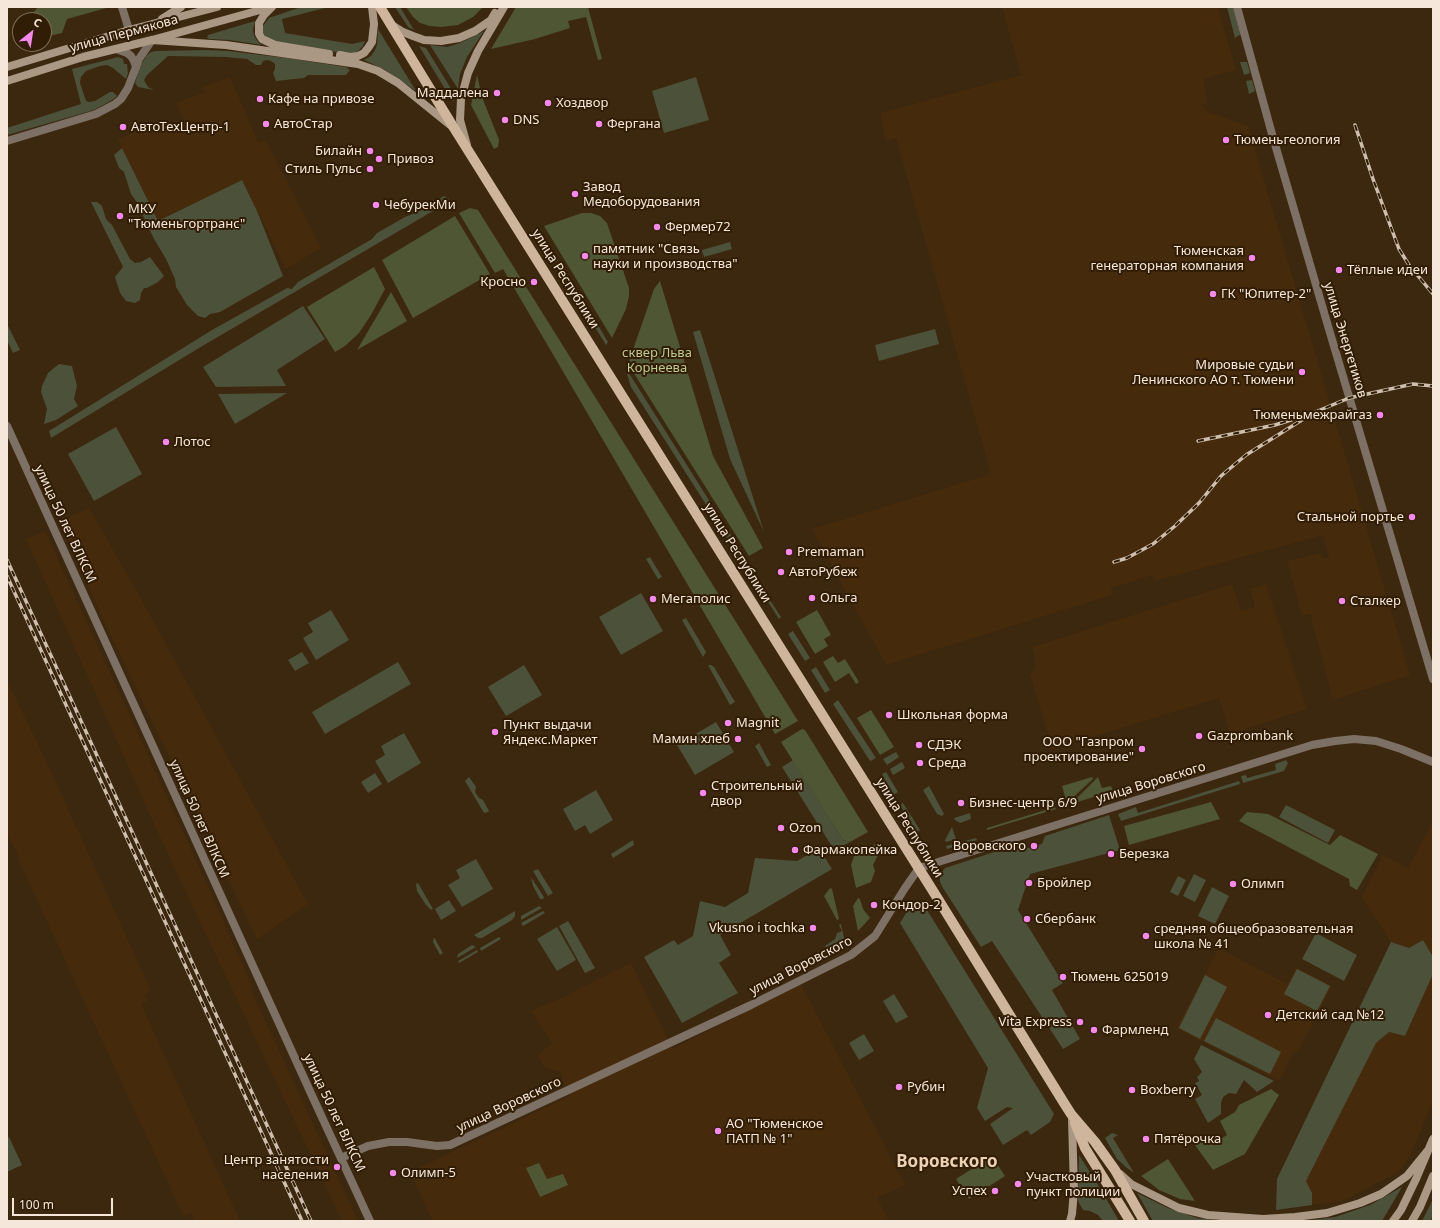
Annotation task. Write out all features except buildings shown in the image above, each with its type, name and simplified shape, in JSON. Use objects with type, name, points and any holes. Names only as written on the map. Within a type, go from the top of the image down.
[{"type":"main road","points":[[155,23],[181,7]]},
{"type":"main road","name":"улица Пермякова","points":[[7,67],[129,30],[217,7]]},
{"type":"main road","name":"улица Пермякова","points":[[7,80],[83,57],[152,40],[272,7]]},
{"type":"main road","points":[[272,7],[259,23],[259,34],[262,39],[275,45],[350,57],[358,56],[364,53],[372,42],[374,24],[372,7]]},
{"type":"main road","name":"улица Республики","points":[[380,7],[454,128],[919,868],[1071,1114],[1095,1142],[1115,1170],[1144,1221]]},
{"type":"main road","points":[[391,24],[413,36],[424,40],[440,42],[459,38],[475,31],[491,20],[499,7]]},
{"type":"main road","points":[[467,148],[460,120],[461,99],[468,73],[478,51],[504,7]]},
{"type":"main road","points":[[152,40],[226,45],[358,64],[378,71],[398,83],[454,128]]},
{"type":"main road","points":[[1070,1221],[1074,1190],[1071,1114]]},
{"type":"main road","name":"улица Республики","points":[[1071,1114],[1085,1148],[1130,1221]]},
{"type":"main road","points":[[1393,1221],[1401,1210],[1433,1139]]},
{"type":"main road","points":[[1115,1170],[1130,1184],[1179,1208],[1208,1215],[1263,1219],[1295,1217],[1327,1213],[1360,1203],[1381,1194],[1407,1176],[1429,1149]]},
{"type":"main road","points":[[1412,1221],[1420,1207],[1433,1176]]},
{"type":"street","points":[[122,7],[129,30]]},
{"type":"street","name":"улица Энергетиков","points":[[1237,7],[1326,320],[1433,679]]},
{"type":"street","points":[[7,141],[96,114],[107,109],[121,99],[125,94],[144,50],[152,40]]},
{"type":"street","points":[[116,49],[131,56],[136,67]]},
{"type":"street","name":"улица 50 лет ВЛКСМ","points":[[7,426],[370,1221]]},
{"type":"street","name":"улица Воровского","points":[[341,1158],[368,1146],[389,1142],[407,1142],[437,1146],[450,1145],[751,1005],[851,955],[875,936],[919,868],[1312,745],[1335,741],[1354,740],[1376,742],[1400,749],[1433,762]]},
{"type":"shaded area","points":[[1002,7],[1218,7],[1236,70],[1204,79],[1207,105],[1201,104],[1208,112],[1248,126],[1410,675],[1333,700],[1310,614],[1302,615],[1287,561],[1321,553],[1323,559],[1329,557],[1323,535],[1155,581],[1153,575],[1111,588],[1112,595],[886,665],[812,529],[991,474],[896,138],[886,141],[880,113],[1021,75]]},
{"type":"shaded area","points":[[230,77],[258,142],[266,141],[321,248],[286,269],[242,180],[158,221],[118,139],[148,126],[150,126],[154,132],[184,120],[176,103],[205,92],[203,87]]},
{"type":"shaded area","points":[[89,508],[139,595],[308,904],[257,939],[101,615],[60,521]]},
{"type":"shaded area","points":[[45,531],[200,869],[252,986],[250,988],[358,1221],[342,1221],[166,850],[26,539]]},
{"type":"shaded area","points":[[1232,584],[1241,611],[1255,607],[1250,589],[1266,584],[1307,709],[1230,734],[1219,698],[1053,749],[1030,675],[1035,667],[1034,662],[1036,661],[1032,647]]},
{"type":"shaded area","points":[[7,680],[49,767],[151,991],[144,995],[147,1001],[141,1004],[240,1221],[195,1221],[191,1213],[184,1217],[19,861],[7,832]]},
{"type":"shaded area","points":[[1433,821],[1433,957],[1423,940],[1409,948],[1391,942],[1362,897],[1383,855],[1408,868]]},
{"type":"shaded area","points":[[1219,948],[1287,984],[1296,967],[1332,986],[1298,1051],[1293,1053],[1279,1081],[1176,1028]]},
{"type":"shaded area","points":[[631,963],[673,1049],[801,984],[905,1185],[877,1198],[889,1221],[433,1221],[410,1172],[570,1096],[560,1072],[544,1067],[538,1055],[552,1043],[531,1011],[571,994]]},
{"type":"shaded area","points":[[1433,974],[1433,1101],[1410,1156],[1398,1172],[1343,1201],[1312,1205],[1312,1193],[1306,1181],[1376,1043],[1389,1032],[1405,1036]]},
{"type":"green space","points":[[38,7],[110,7],[67,19],[62,33],[52,35],[52,12],[34,12]]},
{"type":"green space","points":[[301,7],[329,7],[282,19],[285,33],[352,44],[365,41],[363,46],[356,53],[348,54],[274,42],[269,40],[263,34],[263,26],[269,18]]},
{"type":"green space","points":[[395,7],[400,7],[414,30],[408,27]]},
{"type":"green space","points":[[406,7],[483,7],[473,17],[458,25],[441,27],[420,23],[413,17]]},
{"type":"green space","points":[[516,7],[588,7],[602,59],[598,60],[586,17],[568,21],[570,28],[535,39],[491,49]]},
{"type":"green space","points":[[1227,7],[1233,7],[1241,34],[1235,38]]},
{"type":"green space","points":[[255,21],[253,29],[254,36],[262,45],[230,40],[209,39],[207,37],[208,35]]},
{"type":"green space","points":[[378,29],[416,91],[385,70],[364,60],[371,56],[375,50],[377,45]]},
{"type":"green space","points":[[484,31],[467,57],[460,74],[458,89],[430,45],[447,47],[460,43]]},
{"type":"green space","points":[[419,46],[426,48],[455,95],[453,102]]},
{"type":"green space","points":[[205,50],[228,51],[287,58],[346,67],[350,70],[346,75],[308,75],[304,78],[276,81],[273,73],[275,64],[267,60],[263,61],[261,65],[256,65],[247,59],[226,57],[168,56],[147,75],[144,80],[148,87],[154,90],[138,87],[135,83],[139,68],[147,55],[151,52]]},
{"type":"green space","points":[[118,57],[123,59],[124,64],[127,64],[128,73],[126,79],[107,65],[86,71],[81,77],[80,83],[86,101],[95,101],[110,92],[113,92],[117,96],[112,100],[94,110],[7,135],[7,128],[81,104],[72,69]]},
{"type":"green space","points":[[1240,62],[1247,62],[1250,73],[1244,75]]},
{"type":"green space","points":[[477,75],[482,97],[499,140],[498,147],[494,149],[471,105]]},
{"type":"green space","points":[[696,77],[709,120],[664,133],[652,91]]},
{"type":"green space","points":[[1252,80],[1255,91],[1249,94],[1246,81]]},
{"type":"green space","points":[[122,148],[158,221],[242,180],[257,211],[283,276],[220,312],[210,314],[205,318],[198,316],[187,305],[176,287],[175,279],[166,259],[131,194],[124,172],[119,168],[114,155]]},
{"type":"green space","points":[[444,196],[449,199],[445,204],[199,348],[51,438],[49,431],[212,330],[287,288],[292,289],[298,282],[372,239],[377,233],[405,217],[422,210]]},
{"type":"green space","points":[[91,202],[97,202],[102,206],[106,219],[112,225],[130,259],[135,263],[141,262],[150,257],[164,276],[158,282],[144,288],[141,293],[140,300],[135,303],[126,301],[120,293],[115,277],[123,267]]},
{"type":"green space","points":[[470,208],[478,210],[798,721],[775,734],[503,269],[495,273],[459,213]]},
{"type":"green space","name":"сквер Льва Корнеева","points":[[582,213],[591,213],[600,216],[607,223],[629,288],[626,309],[612,338],[544,226]]},
{"type":"green space","points":[[455,216],[490,274],[413,318],[382,260]]},
{"type":"green space","points":[[534,229],[538,229],[547,243],[544,244]]},
{"type":"green space","points":[[730,242],[732,249],[704,257],[702,250]]},
{"type":"green space","points":[[548,245],[558,261],[554,262],[545,247]]},
{"type":"green space","points":[[374,267],[385,289],[359,333],[345,346],[335,352],[307,307]]},
{"type":"green space","points":[[568,277],[587,307],[585,310],[565,279]]},
{"type":"green space","name":"сквер Льва Корнеева","points":[[660,281],[713,456],[763,548],[749,556],[628,364],[654,289]]},
{"type":"green space","points":[[391,292],[407,321],[357,350]]},
{"type":"green space","points":[[303,306],[325,339],[277,370],[286,386],[216,387],[203,367]]},
{"type":"green space","points":[[589,310],[608,342],[606,345],[586,313]]},
{"type":"green space","points":[[7,324],[20,350],[13,353],[7,340]]},
{"type":"green space","points":[[935,329],[939,344],[879,361],[875,345]]},
{"type":"green space","points":[[700,330],[764,532],[730,459],[693,332]]},
{"type":"green space","points":[[59,364],[72,366],[77,386],[74,399],[78,406],[56,420],[44,424],[47,409],[41,392],[42,386],[48,373]]},
{"type":"green space","points":[[627,370],[746,559],[746,563],[781,617],[779,619],[631,387]]},
{"type":"green space","points":[[287,393],[235,424],[218,394]]},
{"type":"green space","points":[[116,427],[142,474],[94,501],[68,454]]},
{"type":"green space","points":[[650,557],[662,577],[658,579],[646,559]]},
{"type":"green space","points":[[641,593],[663,631],[621,655],[599,617]]},
{"type":"green space","points":[[331,610],[349,640],[316,660],[303,638],[313,632],[308,623]]},
{"type":"green space","points":[[817,610],[831,635],[824,639],[828,646],[815,654],[796,622]]},
{"type":"green space","points":[[686,618],[706,652],[703,657],[682,620]]},
{"type":"green space","points":[[793,631],[810,658],[805,661],[788,634]]},
{"type":"green space","points":[[302,652],[309,663],[295,671],[288,660]]},
{"type":"green space","points":[[833,656],[838,663],[845,659],[859,682],[856,684],[849,673],[835,682],[823,662]]},
{"type":"green space","points":[[398,662],[411,684],[325,734],[312,712]]},
{"type":"green space","points":[[524,665],[542,695],[506,716],[488,687]]},
{"type":"green space","points":[[708,665],[714,667],[735,702],[730,705]]},
{"type":"green space","points":[[816,667],[830,690],[825,693],[811,670]]},
{"type":"green space","points":[[838,700],[876,758],[870,761],[833,704]]},
{"type":"green space","points":[[871,710],[894,747],[880,755],[857,718]]},
{"type":"green space","points":[[716,722],[734,752],[695,775],[677,745]]},
{"type":"green space","points":[[802,729],[805,730],[868,832],[850,842],[843,840],[781,742]]},
{"type":"green space","points":[[404,733],[421,763],[388,783],[375,761],[385,755],[381,746]]},
{"type":"green space","points":[[759,743],[771,765],[767,767],[755,746]]},
{"type":"green space","points":[[896,752],[899,757],[887,765],[883,759]]},
{"type":"green space","points":[[793,760],[843,840],[850,842],[839,848],[835,848],[831,845],[782,767]]},
{"type":"green space","points":[[1286,760],[1288,763],[1284,771],[1243,783],[1241,776],[1246,775],[1247,778],[1276,770],[1275,764]]},
{"type":"green space","points":[[902,762],[905,768],[893,775],[890,769]]},
{"type":"green space","points":[[886,772],[898,792],[893,795],[882,774]]},
{"type":"green space","points":[[375,773],[382,784],[368,793],[361,782]]},
{"type":"green space","points":[[469,777],[476,787],[475,792],[479,798],[483,800],[489,811],[488,812],[484,813],[465,781]]},
{"type":"green space","points":[[1092,777],[1093,779],[1067,803],[1062,786]]},
{"type":"green space","points":[[1098,777],[1102,788],[1111,786],[1113,791],[1071,804]]},
{"type":"green space","points":[[1239,781],[1240,784],[1121,821],[1118,814],[1136,807],[1138,813]]},
{"type":"green space","points":[[929,786],[944,814],[942,816],[937,814],[923,790]]},
{"type":"green space","points":[[596,790],[613,820],[590,834],[585,825],[575,831],[563,809]]},
{"type":"green space","points":[[1211,802],[1220,819],[1129,845],[1124,826]]},
{"type":"green space","points":[[903,803],[920,830],[917,832],[900,805]]},
{"type":"green space","points":[[1286,805],[1335,830],[1328,843],[1279,817]]},
{"type":"green space","points":[[1055,807],[1056,809],[987,830],[987,828]]},
{"type":"green space","points":[[1247,812],[1268,814],[1330,845],[1340,835],[1378,854],[1357,890],[1350,886],[1349,879],[1239,821]]},
{"type":"green space","points":[[970,813],[971,819],[960,823],[954,818]]},
{"type":"green space","points":[[1109,815],[1120,850],[1030,874],[1018,910],[1063,983],[1052,990],[1080,1039],[1063,1049],[992,941],[981,947],[943,888],[940,882],[940,875],[945,868],[1022,843],[1028,848],[1042,844],[1045,836]]},
{"type":"green space","points":[[952,827],[956,839],[946,842],[945,840]]},
{"type":"green space","points":[[976,838],[977,840],[947,849],[946,846]]},
{"type":"green space","points":[[633,840],[634,845],[613,858],[611,854]]},
{"type":"green space","points":[[875,844],[878,847],[878,855],[873,865],[875,871],[871,882],[856,888],[851,865],[854,856]]},
{"type":"green space","points":[[819,848],[832,869],[720,935],[731,955],[719,963],[738,993],[682,1023],[644,957],[674,940],[678,945],[693,936],[700,901],[725,907],[748,893],[755,858],[797,861]]},
{"type":"green space","points":[[476,859],[493,889],[462,907],[448,885],[460,878],[456,870]]},
{"type":"green space","points":[[538,869],[553,893],[548,896],[533,871]]},
{"type":"green space","points":[[1194,874],[1206,880],[1195,902],[1183,896]]},
{"type":"green space","points":[[1178,876],[1186,880],[1178,896],[1170,892]]},
{"type":"green space","points":[[531,877],[544,897],[543,899],[540,899],[533,886]]},
{"type":"green space","points":[[418,883],[433,909],[431,910],[426,905],[417,891],[416,884]]},
{"type":"green space","points":[[1212,887],[1229,896],[1215,924],[1198,916]]},
{"type":"green space","points":[[830,888],[832,889],[839,919],[837,920],[824,896]]},
{"type":"green space","points":[[858,898],[860,899],[863,909],[870,918],[858,931],[853,906]]},
{"type":"green space","points":[[449,900],[456,911],[441,920],[435,909]]},
{"type":"green space","points":[[922,902],[1054,1114],[1050,1122],[1031,1135],[1027,1130],[1003,1145],[990,1124],[1013,1108],[1007,1107],[985,1121],[977,1108],[988,1068],[900,923],[911,905]]},
{"type":"green space","points":[[539,906],[542,908],[521,920],[521,916]]},
{"type":"green space","points":[[515,911],[515,916],[512,920],[482,938],[478,938],[474,935]]},
{"type":"green space","points":[[543,911],[545,913],[523,926],[521,923]]},
{"type":"green space","points":[[568,921],[595,968],[585,973],[559,926]]},
{"type":"green space","points":[[841,924],[845,942],[827,951],[825,946],[835,939],[837,933],[842,931],[839,925]]},
{"type":"green space","points":[[557,927],[576,960],[557,971],[537,939]]},
{"type":"green space","points":[[1316,933],[1357,955],[1344,981],[1302,959]]},
{"type":"green space","points":[[434,937],[443,953],[440,955],[433,942]]},
{"type":"green space","points":[[499,937],[501,939],[481,951],[480,948]]},
{"type":"green space","points":[[1423,940],[1433,957],[1433,974],[1405,1036],[1389,1032],[1376,1043],[1306,1181],[1312,1193],[1312,1205],[1276,1210],[1277,1179],[1391,942],[1409,948]]},
{"type":"green space","points":[[472,945],[476,947],[457,958],[458,954]]},
{"type":"green space","points":[[477,950],[478,952],[459,963],[458,961]]},
{"type":"green space","points":[[1297,969],[1330,986],[1317,1011],[1284,994]]},
{"type":"green space","points":[[1205,975],[1227,987],[1200,1039],[1179,1028]]},
{"type":"green space","points":[[894,994],[908,1017],[896,1023],[883,1001]]},
{"type":"green space","points":[[1216,1018],[1281,1052],[1270,1074],[1204,1041]]},
{"type":"green space","points":[[864,1034],[874,1051],[859,1060],[849,1043]]},
{"type":"green space","points":[[1201,1045],[1274,1081],[1257,1092],[1244,1080],[1236,1094],[1229,1093],[1223,1097],[1221,1103],[1221,1114],[1208,1123],[1195,1099],[1202,1095],[1195,1083],[1199,1081],[1197,1077],[1202,1072],[1194,1059]]},
{"type":"green space","points":[[1271,1089],[1279,1095],[1245,1154],[1213,1170],[1195,1145],[1210,1135],[1214,1143],[1227,1135],[1220,1121],[1235,1112],[1239,1105]]},
{"type":"green space","points":[[1112,1133],[1118,1135],[1113,1138],[1134,1173],[1117,1159],[1105,1138]]},
{"type":"green space","points":[[9,1137],[22,1165],[7,1172],[7,1138]]},
{"type":"green space","points":[[1079,1155],[1119,1221],[1103,1221],[1098,1215],[1090,1211],[1083,1210],[1078,1201]]},
{"type":"green space","points":[[992,1156],[1005,1176],[969,1199],[956,1179]]},
{"type":"green space","points":[[1168,1159],[1195,1201],[1180,1199],[1159,1190],[1141,1176]]},
{"type":"green space","points":[[539,1163],[547,1179],[563,1174],[568,1185],[540,1197],[526,1168]]},
{"type":"green space","points":[[1402,1187],[1382,1221],[1305,1221],[1335,1217],[1370,1205]]},
{"type":"green space","points":[[1137,1193],[1168,1208],[1197,1218],[1225,1221],[1153,1221]]},
{"type":"green space","points":[[1433,1199],[1431,1221],[1422,1221]]},
{"type":"railway","points":[[1355,125],[1399,249],[1409,265],[1433,294]]},
{"type":"railway","points":[[1198,441],[1275,425],[1313,413],[1349,398],[1413,384],[1433,386]]},
{"type":"railway","points":[[1114,562],[1127,558],[1153,544],[1175,526],[1199,503],[1221,476],[1246,455],[1313,413]]},
{"type":"railway","points":[[7,560],[311,1221]]},
{"type":"railway","points":[[7,576],[302,1221]]},
{"type":"place","name":"Маддалена","points":[[497,93]]},
{"type":"place","name":"Кафе на привозе","points":[[260,99]]},
{"type":"place","name":"Хоздвор","points":[[548,103]]},
{"type":"place","name":"DNS","points":[[505,120]]},
{"type":"place","name":"АвтоСтар","points":[[266,124]]},
{"type":"place","name":"Фергана","points":[[599,124]]},
{"type":"place","name":"АвтоТехЦентр-1","points":[[123,127]]},
{"type":"place","name":"Тюменьгеология","points":[[1226,140]]},
{"type":"place","name":"Билайн","points":[[370,151]]},
{"type":"place","name":"Привоз","points":[[379,159]]},
{"type":"place","name":"Стиль Пульс","points":[[370,169]]},
{"type":"place","name":"Завод Медоборудования","points":[[575,194]]},
{"type":"place","name":"ЧебурекМи","points":[[376,205]]},
{"type":"place","name":"МКУ \"Тюменьгортранс\"","points":[[120,216]]},
{"type":"place","name":"Фермер72","points":[[657,227]]},
{"type":"place","name":"памятник \"Связь науки и производства\"","points":[[585,256]]},
{"type":"place","name":"Тюменская генераторная компания","points":[[1252,258]]},
{"type":"place","name":"Тёплые идеи","points":[[1339,270]]},
{"type":"place","name":"Кросно","points":[[534,282]]},
{"type":"place","name":"ГК \"Юпитер-2\"","points":[[1213,294]]},
{"type":"place","name":"Мировые судьи Ленинского АО т. Тюмени","points":[[1302,372]]},
{"type":"place","name":"Тюменьмежрайгаз","points":[[1380,415]]},
{"type":"place","name":"Лотос","points":[[166,442]]},
{"type":"place","name":"Стальной портье","points":[[1412,517]]},
{"type":"place","name":"Premaman","points":[[789,552]]},
{"type":"place","name":"АвтоРубеж","points":[[781,572]]},
{"type":"place","name":"Ольга","points":[[812,598]]},
{"type":"place","name":"Мегаполис","points":[[653,599]]},
{"type":"place","name":"Сталкер","points":[[1342,601]]},
{"type":"place","name":"Школьная форма","points":[[889,715]]},
{"type":"place","name":"Magnit","points":[[728,723]]},
{"type":"place","name":"Пункт выдачи Яндекс.Маркет","points":[[495,732]]},
{"type":"place","name":"Gazprombank","points":[[1199,736]]},
{"type":"place","name":"Мамин хлеб","points":[[738,739]]},
{"type":"place","name":"СДЭК","points":[[919,745]]},
{"type":"place","name":"ООО \"Газпром проектирование\"","points":[[1142,749]]},
{"type":"place","name":"Среда","points":[[920,763]]},
{"type":"place","name":"Строительный двор","points":[[703,793]]},
{"type":"place","name":"Бизнес-центр 6/9","points":[[961,803]]},
{"type":"place","name":"Ozon","points":[[781,828]]},
{"type":"place","name":"Воровского","points":[[1034,846]]},
{"type":"place","name":"Фармакопейка","points":[[795,850]]},
{"type":"place","name":"Березка","points":[[1111,854]]},
{"type":"place","name":"Бройлер","points":[[1029,883]]},
{"type":"place","name":"Олимп","points":[[1233,884]]},
{"type":"place","name":"Кондор-2","points":[[874,905]]},
{"type":"place","name":"Сбербанк","points":[[1027,919]]},
{"type":"place","name":"Vkusno i tochka","points":[[813,928]]},
{"type":"place","name":"средняя общеобразовательная школа № 41","points":[[1146,936]]},
{"type":"place","name":"Тюмень 625019","points":[[1063,977]]},
{"type":"place","name":"Детский сад №12","points":[[1268,1015]]},
{"type":"place","name":"Vita Express","points":[[1080,1022]]},
{"type":"place","name":"Фармленд","points":[[1094,1030]]},
{"type":"place","name":"Рубин","points":[[899,1087]]},
{"type":"place","name":"Boxberry","points":[[1132,1090]]},
{"type":"place","name":"АО \"Тюменское ПАТП № 1\"","points":[[718,1131]]},
{"type":"place","name":"Пятёрочка","points":[[1146,1139]]},
{"type":"place","name":"Центр занятости населения","points":[[337,1167]]},
{"type":"place","name":"Олимп-5","points":[[393,1173]]},
{"type":"place","name":"Участковый пункт полиции","points":[[1018,1184]]},
{"type":"place","name":"Успех","points":[[995,1191]]},
{"type":"district","name":"Воровского","points":[[947,1162]]}]
